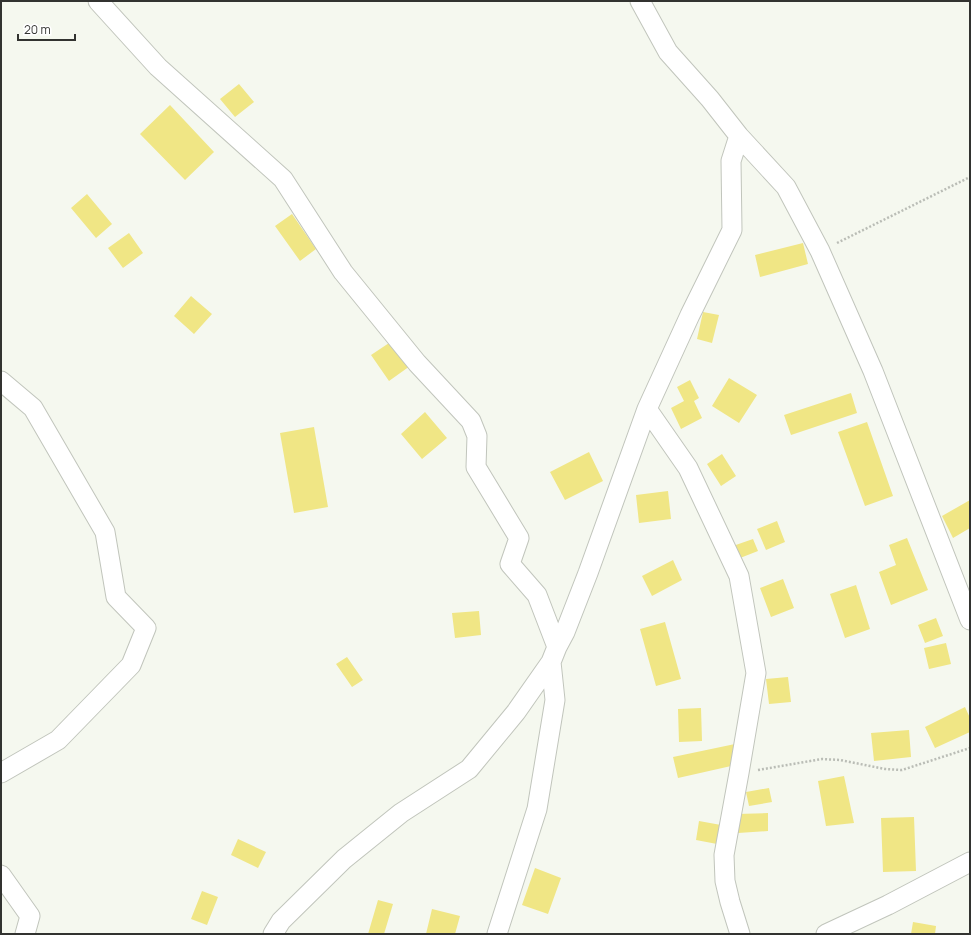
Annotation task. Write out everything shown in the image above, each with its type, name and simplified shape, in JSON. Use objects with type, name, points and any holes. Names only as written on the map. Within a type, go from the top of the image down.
[{"type":"street","points":[[98,1],[158,66],[283,179],[343,272],[417,363],[471,421],[477,436],[476,467],[519,538],[510,564],[536,595],[554,655],[555,700],[537,810],[497,934]]},
{"type":"street","points":[[640,1],[668,52],[710,99],[739,136],[786,187],[820,251],[872,371],[970,620]]},
{"type":"street","points":[[273,934],[281,921],[344,859],[401,813],[469,769],[516,712],[554,655],[565,632],[588,573],[647,409],[690,315],[732,230],[731,160],[739,136]]},
{"type":"street","points":[[1,381],[33,408],[105,532],[116,597],[146,628],[131,665],[58,740],[1,773]]},
{"type":"street","points":[[647,409],[688,468],[739,576],[756,673],[724,855],[725,881],[740,934]]},
{"type":"street","points":[[826,934],[888,905],[970,862]]},
{"type":"street","points":[[1,875],[30,916],[25,934]]},
{"type":"path","points":[[820,251],[970,177]]},
{"type":"path","points":[[739,773],[822,759],[840,760],[885,769],[902,770],[970,748]]},
{"type":"building","points":[[239,84],[254,102],[235,117],[220,99]]},
{"type":"building","points":[[170,105],[214,152],[185,180],[140,134]]},
{"type":"building","points":[[87,194],[112,224],[96,238],[71,208]]},
{"type":"building","points":[[292,214],[316,249],[300,261],[275,226]]},
{"type":"building","points":[[129,233],[143,253],[123,268],[108,248]]},
{"type":"building","points":[[803,243],[808,264],[760,277],[755,255]]},
{"type":"building","points":[[191,296],[212,314],[194,334],[174,316]]},
{"type":"building","points":[[703,312],[719,315],[712,343],[697,339]]},
{"type":"building","points":[[392,341],[410,366],[389,381],[371,355]]},
{"type":"building","points":[[729,378],[757,395],[739,423],[712,406]]},
{"type":"building","points":[[690,380],[699,398],[694,401],[702,418],[681,429],[671,408],[684,401],[677,387]]},
{"type":"building","points":[[851,393],[857,413],[791,435],[784,415]]},
{"type":"building","points":[[425,412],[447,438],[422,459],[401,434]]},
{"type":"building","points":[[867,422],[893,496],[865,506],[838,432]]},
{"type":"building","points":[[314,427],[328,507],[294,513],[280,433]]},
{"type":"building","points":[[589,452],[603,481],[565,500],[550,472]]},
{"type":"building","points":[[722,454],[736,476],[721,486],[707,464]]},
{"type":"building","points":[[668,491],[671,519],[639,523],[636,495]]},
{"type":"building","points":[[970,500],[970,528],[953,538],[942,516]]},
{"type":"building","points":[[777,521],[785,542],[766,550],[757,529]]},
{"type":"building","points":[[907,538],[928,590],[891,605],[879,572],[896,565],[889,545]]},
{"type":"building","points":[[753,539],[758,551],[735,560],[730,547]]},
{"type":"building","points":[[673,560],[682,580],[652,596],[642,576]]},
{"type":"building","points":[[783,579],[794,608],[771,617],[760,588]]},
{"type":"building","points":[[856,585],[870,629],[845,638],[830,594]]},
{"type":"building","points":[[479,611],[481,635],[455,638],[452,613]]},
{"type":"building","points":[[936,618],[943,636],[925,643],[918,625]]},
{"type":"building","points":[[665,622],[681,679],[656,686],[640,629]]},
{"type":"building","points":[[946,643],[951,664],[929,669],[924,648]]},
{"type":"building","points":[[347,657],[363,680],[352,687],[336,664]]},
{"type":"building","points":[[788,677],[791,702],[769,704],[766,679]]},
{"type":"building","points":[[965,707],[970,718],[970,732],[935,748],[925,727]]},
{"type":"building","points":[[701,708],[702,741],[679,742],[678,709]]},
{"type":"building","points":[[909,730],[911,757],[874,761],[871,733]]},
{"type":"building","points":[[735,744],[740,764],[678,778],[673,757]]},
{"type":"building","points":[[844,776],[854,823],[826,826],[818,781]]},
{"type":"building","points":[[769,788],[772,802],[749,806],[746,792]]},
{"type":"building","points":[[768,813],[768,831],[738,833],[737,814]]},
{"type":"building","points":[[914,817],[916,871],[883,872],[881,818]]},
{"type":"building","points":[[699,821],[721,825],[717,844],[696,840]]},
{"type":"building","points":[[238,839],[266,852],[258,868],[231,855]]},
{"type":"building","points":[[535,868],[561,878],[548,914],[522,905]]},
{"type":"building","points":[[202,891],[218,897],[207,925],[191,919]]},
{"type":"building","points":[[378,900],[393,904],[384,934],[368,934]]},
{"type":"building","points":[[432,909],[460,916],[455,934],[426,934]]},
{"type":"building","points":[[913,922],[936,926],[935,934],[911,934]]}]
